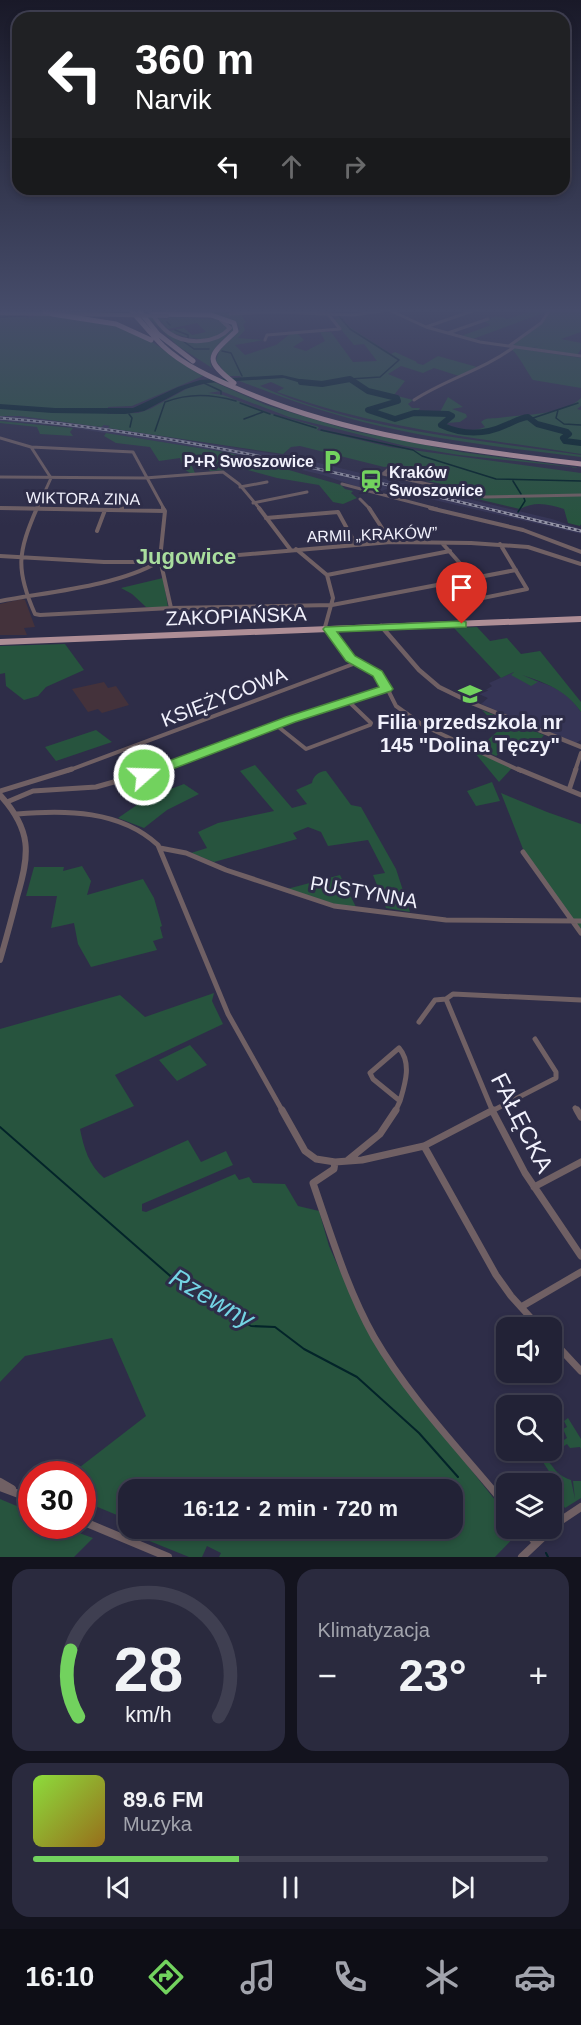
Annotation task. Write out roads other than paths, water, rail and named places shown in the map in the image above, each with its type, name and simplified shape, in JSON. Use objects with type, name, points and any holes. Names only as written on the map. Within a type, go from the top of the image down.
[{"type":"highway","points":[[218,381],[294,411],[370,432],[459,449],[581,463]]},
{"type":"highway","points":[[230,381],[300,408],[375,429],[581,463]]},
{"type":"main road","name":"ZAKOPIAŃSKA","points":[[0,640],[581,617]]},
{"type":"street","points":[[414,400],[432,388],[449,381]]},
{"type":"street","points":[[0,438],[31,447],[133,452],[145,478],[165,511],[160,562],[171,608]]},
{"type":"street","points":[[31,447],[51,478]]},
{"type":"street","points":[[413,481],[407,470],[401,467],[390,468],[383,474],[413,481],[477,495],[581,495]]},
{"type":"street","points":[[0,477],[145,478],[219,472],[228,474],[290,549]]},
{"type":"street","points":[[51,478],[37,508],[20,557],[26,596],[34,614],[171,608],[332,605],[516,570]]},
{"type":"street","points":[[240,487],[267,482]]},
{"type":"street","points":[[342,484],[396,500],[531,531],[581,552]]},
{"type":"street","points":[[253,502],[307,492]]},
{"type":"street","points":[[121,510],[124,498]]},
{"type":"street","points":[[360,499],[373,512],[391,542]]},
{"type":"street","name":"WIKTORA ZINA","points":[[0,508],[165,511]]},
{"type":"street","points":[[97,531],[105,510]]},
{"type":"street","points":[[266,518],[338,512],[356,545]]},
{"type":"street","name":"ARMII „KRAKÓW”","points":[[0,601],[118,577],[153,567],[160,562],[391,542],[500,544],[536,549],[581,564]]},
{"type":"street","points":[[442,543],[473,578]]},
{"type":"street","points":[[443,585],[458,603],[527,589],[500,544]]},
{"type":"street","points":[[296,549],[327,576],[332,605],[327,628],[356,663],[378,674],[396,706],[424,726],[515,768],[581,795]]},
{"type":"street","points":[[327,576],[450,551]]},
{"type":"street","points":[[0,556],[160,562]]},
{"type":"street","points":[[381,626],[418,670],[439,687],[472,703],[581,747]]},
{"type":"street","name":"KSIĘŻYCOWA","points":[[0,793],[95,762],[356,663]]},
{"type":"street","points":[[7,802],[33,791],[52,792],[96,787],[144,775],[276,725],[387,689]]},
{"type":"street","points":[[276,725],[306,749],[370,725],[371,723],[348,701]]},
{"type":"street","points":[[569,790],[581,753]]},
{"type":"street","points":[[0,793],[17,814],[27,839],[27,861],[0,960]]},
{"type":"street","points":[[17,814],[61,813],[104,816],[143,831],[154,839],[160,848],[174,888],[228,1014],[305,1151],[316,1160],[335,1162],[362,1160],[424,1146],[556,1078],[556,1072],[535,1039]]},
{"type":"street","name":"PUSTYNNA","points":[[160,848],[186,854],[226,870],[334,906],[446,920],[581,921]]},
{"type":"street","points":[[523,852],[581,933]]},
{"type":"street","points":[[418,1022],[435,1000],[446,999],[454,994],[581,999]]},
{"type":"street","name":"FAŁĘCKA","points":[[446,999],[492,1110],[534,1187],[581,1257]]},
{"type":"street","points":[[348,1160],[390,1124],[396,1116],[401,1102],[407,1069],[404,1052],[399,1048],[370,1073],[373,1079],[401,1102]]},
{"type":"street","points":[[575,1108],[581,1117]]},
{"type":"street","points":[[424,1146],[496,1275],[530,1317]]},
{"type":"street","points":[[335,1162],[334,1169],[313,1183],[328,1233],[354,1296],[385,1355],[496,1493]]},
{"type":"street","points":[[534,1187],[581,1162]]},
{"type":"street","points":[[521,1307],[581,1272]]},
{"type":"street","points":[[562,1351],[581,1371]]},
{"type":"street","points":[[0,1482],[18,1492]]},
{"type":"street","points":[[0,1487],[18,1493]]},
{"type":"street","points":[[522,1557],[560,1521],[581,1507]]},
{"type":"street","points":[[96,1527],[168,1557]]},
{"type":"street","points":[[532,1539],[536,1544]]},
{"type":"waterway","points":[[301,382],[322,384],[341,381]]},
{"type":"waterway","points":[[352,381],[368,391],[397,398],[398,401],[368,410],[395,419],[414,413],[448,414],[452,416],[441,425],[457,431],[482,432],[528,417],[537,424],[567,432],[569,434],[563,438],[565,441],[581,443]]},
{"type":"waterway","points":[[204,383],[221,391],[221,394]]},
{"type":"waterway","points":[[155,431],[165,402],[183,397],[200,396],[236,401]]},
{"type":"waterway","points":[[240,403],[270,414]]},
{"type":"waterway","points":[[533,418],[578,403]]},
{"type":"waterway","points":[[558,410],[556,418],[564,424],[581,425]]},
{"type":"waterway","points":[[244,419],[263,412]]},
{"type":"waterway","points":[[129,414],[132,418],[130,427]]},
{"type":"waterway","points":[[274,415],[316,428]]},
{"type":"waterway","points":[[321,430],[413,450],[422,456],[496,479],[581,481]]},
{"type":"waterway","points":[[513,481],[521,494]]},
{"type":"waterway","points":[[518,512],[525,501],[524,498]]},
{"type":"waterway","name":"Rzewny","points":[[0,1127],[184,1288],[251,1326],[275,1327],[304,1349],[357,1377],[419,1433],[458,1477]]},
{"type":"waterway","name":"Rzewny","points":[[546,1553],[548,1557]]},
{"type":"railway","points":[[0,418],[74,425],[220,448],[365,479],[581,531]]},
{"type":"place","name":"P+R Swoszowice","points":[[332,461]]},
{"type":"place","name":"Kraków Swoszowice","points":[[371,481]]},
{"type":"place","name":"Filia przedszkola nr 145 \"Dolina Tęczy\"","points":[[470,694]]},
{"type":"district","name":"Jugowice","points":[[186,556]]}]
